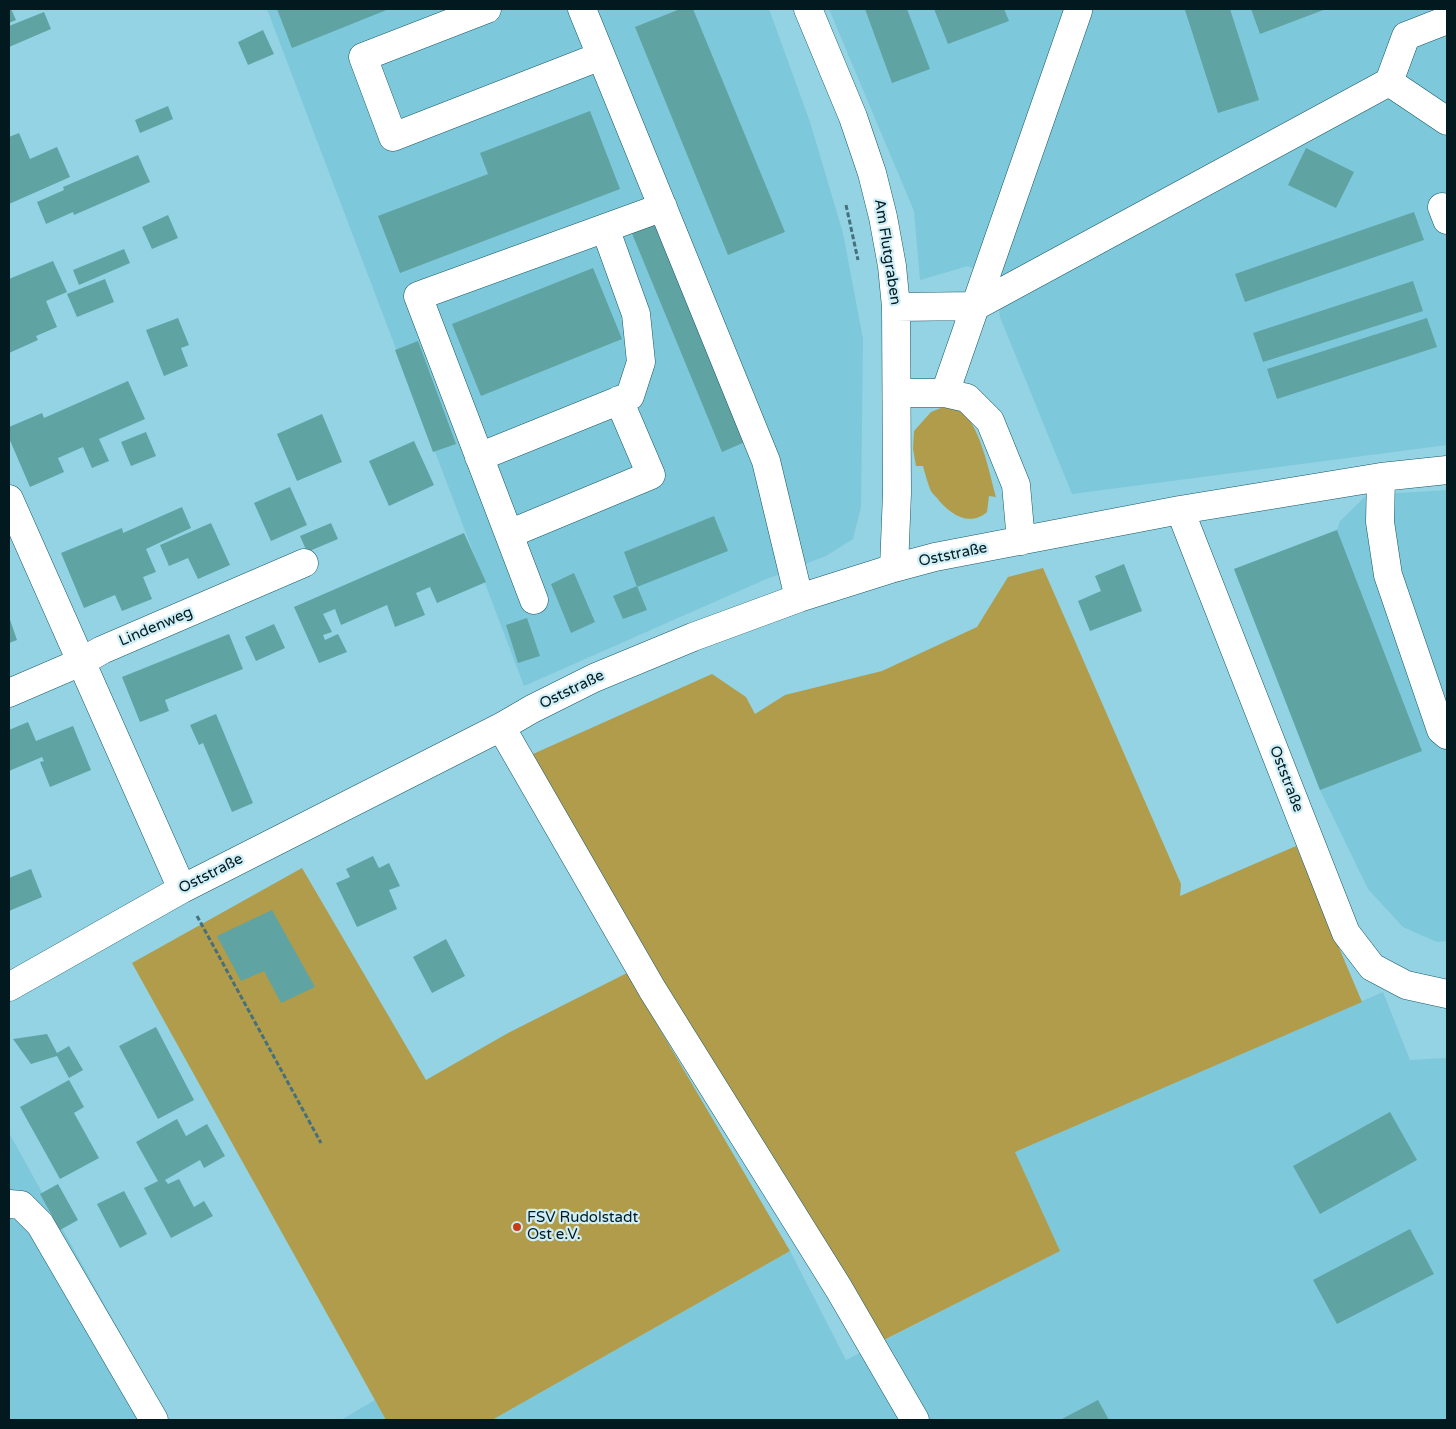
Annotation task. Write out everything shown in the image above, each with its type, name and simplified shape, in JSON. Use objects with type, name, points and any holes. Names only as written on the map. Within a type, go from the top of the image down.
[{"type":"street","points":[[487,9],[364,57],[393,137],[602,56]]},
{"type":"street","points":[[582,9],[766,461],[799,598]]},
{"type":"street","name":"Am Flutgraben","points":[[808,9],[853,117],[872,173],[890,256],[896,307],[897,493],[894,568]]},
{"type":"street","points":[[945,393],[1078,9]]},
{"type":"street","points":[[896,307],[976,306],[1389,82],[1406,36],[1447,20]]},
{"type":"street","points":[[1389,82],[1447,121]]},
{"type":"street","points":[[534,600],[418,296],[663,207]]},
{"type":"street","points":[[479,457],[630,396],[641,362],[636,314],[605,228]]},
{"type":"street","points":[[897,393],[945,393],[967,398],[990,421],[1016,485],[1022,541]]},
{"type":"street","points":[[509,534],[651,475],[619,400]]},
{"type":"street","name":"Oststraße","points":[[9,987],[182,889],[501,727],[532,709],[594,678],[693,636],[799,598],[935,557],[1180,510],[1381,478],[1447,470]]},
{"type":"street","points":[[1381,478],[1380,522],[1388,575],[1441,730],[1447,735]]},
{"type":"street","points":[[9,499],[182,889]]},
{"type":"street","name":"Oststraße","points":[[1180,510],[1346,933],[1372,967],[1406,985],[1447,994]]},
{"type":"street","name":"Lindenweg","points":[[9,693],[82,662],[102,650],[304,563]]},
{"type":"street","points":[[501,727],[652,989],[839,1289],[915,1420]]},
{"type":"street","points":[[9,1204],[21,1205],[40,1224],[154,1420]]},
{"type":"path","points":[[846,204],[858,262]]},
{"type":"path","points":[[182,889],[321,1143]]},
{"type":"shaded area","points":[[267,9],[769,9],[810,122],[843,233],[863,339],[861,507],[853,539],[826,556],[764,580],[524,686]]},
{"type":"shaded area","points":[[829,9],[1447,9],[1447,445],[1072,494],[1000,317],[995,278],[968,266],[920,280],[914,211]]},
{"type":"shaded area","points":[[941,408],[955,408],[965,414],[972,423],[983,448],[996,497],[989,496],[987,512],[980,517],[966,519],[947,509],[931,491],[923,466],[916,466],[913,449],[914,431],[931,412]]},
{"type":"shaded area","points":[[1447,490],[1447,941],[1437,942],[1403,927],[1368,889],[1320,790],[1234,569],[1337,530],[1340,521],[1367,495]]},
{"type":"shaded area","points":[[1043,568],[1181,884],[1180,896],[1296,846],[1362,1002],[1015,1152],[1060,1251],[878,1343],[707,1064],[533,754],[712,674],[746,697],[755,714],[785,695],[882,671],[977,627],[1008,577]]},
{"type":"shaded area","points":[[302,868],[426,1080],[508,1033],[627,973],[790,1251],[492,1420],[386,1420],[132,963]]},
{"type":"shaded area","points":[[1383,992],[1410,1060],[1447,1058],[1447,1420],[492,1420],[790,1251],[846,1360],[1059,1251],[1015,1152]]},
{"type":"shaded area","points":[[9,1133],[169,1420],[9,1420]]},
{"type":"shaded area","points":[[375,1400],[386,1420],[341,1420]]},
{"type":"building","points":[[9,9],[11,9],[16,20],[9,23]]},
{"type":"building","points":[[277,9],[389,9],[292,48]]},
{"type":"building","points":[[680,9],[693,9],[785,232],[728,255],[635,27]]},
{"type":"building","points":[[865,9],[907,9],[930,69],[892,83]]},
{"type":"building","points":[[934,9],[1004,9],[1009,21],[948,44]]},
{"type":"building","points":[[1230,9],[1259,100],[1218,113],[1185,10]]},
{"type":"building","points":[[1251,9],[1326,9],[1260,34]]},
{"type":"building","points":[[44,12],[51,29],[9,47],[9,26]]},
{"type":"building","points":[[263,30],[274,54],[248,65],[238,42]]},
{"type":"building","points":[[168,106],[173,119],[140,133],[135,120]]},
{"type":"building","points":[[590,111],[620,189],[400,273],[378,216],[488,174],[480,153]]},
{"type":"building","points":[[19,133],[30,159],[57,147],[70,177],[9,204],[9,137]]},
{"type":"building","points":[[1306,148],[1354,172],[1336,208],[1288,185]]},
{"type":"building","points":[[138,155],[150,182],[74,215],[73,212],[46,224],[37,202],[64,190],[63,187]]},
{"type":"building","points":[[1414,212],[1424,240],[1245,302],[1235,274]]},
{"type":"building","points":[[168,215],[178,238],[152,249],[142,227]]},
{"type":"building","points":[[655,222],[745,442],[722,452],[631,231]]},
{"type":"building","points":[[124,249],[130,263],[79,285],[73,270]]},
{"type":"building","points":[[53,261],[67,292],[46,301],[57,327],[36,336],[38,340],[9,353],[9,279]]},
{"type":"building","points":[[593,268],[622,339],[481,396],[452,324]]},
{"type":"building","points":[[105,279],[114,302],[77,317],[67,294]]},
{"type":"building","points":[[1413,281],[1423,311],[1263,362],[1253,333]]},
{"type":"building","points":[[178,318],[189,345],[181,348],[188,366],[164,376],[146,330]]},
{"type":"building","points":[[1427,318],[1437,347],[1277,399],[1267,369]]},
{"type":"building","points":[[418,341],[456,444],[433,452],[395,350]]},
{"type":"building","points":[[128,381],[145,419],[99,439],[109,461],[92,468],[83,447],[58,458],[64,472],[30,487],[9,438],[9,427],[42,413],[44,418]]},
{"type":"building","points":[[322,414],[342,462],[297,481],[277,434]]},
{"type":"building","points":[[146,432],[156,456],[131,466],[121,442]]},
{"type":"building","points":[[414,441],[434,485],[389,506],[369,461]]},
{"type":"building","points":[[290,487],[307,525],[271,541],[254,503]]},
{"type":"building","points":[[182,507],[191,528],[146,549],[156,572],[143,577],[152,599],[122,611],[115,595],[84,608],[61,553],[122,528],[123,533]]},
{"type":"building","points":[[714,516],[728,551],[637,587],[624,552]]},
{"type":"building","points":[[211,523],[230,565],[198,579],[188,558],[169,566],[160,545]]},
{"type":"building","points":[[331,523],[338,539],[307,552],[300,536]]},
{"type":"building","points":[[1337,530],[1422,751],[1320,790],[1234,569]]},
{"type":"building","points":[[464,533],[486,582],[437,603],[430,587],[416,593],[425,615],[395,627],[387,605],[341,625],[335,609],[323,614],[332,632],[323,635],[325,640],[338,634],[347,652],[319,663],[294,607]]},
{"type":"building","points":[[1124,564],[1142,611],[1090,631],[1078,601],[1101,591],[1095,576]]},
{"type":"building","points":[[574,573],[595,622],[571,633],[551,584]]},
{"type":"building","points":[[637,586],[647,610],[623,619],[613,596]]},
{"type":"building","points":[[9,617],[17,640],[9,643]]},
{"type":"building","points":[[527,618],[540,656],[518,663],[506,625]]},
{"type":"building","points":[[274,624],[285,648],[256,661],[245,637]]},
{"type":"building","points":[[229,634],[243,669],[165,700],[169,711],[140,722],[122,677]]},
{"type":"building","points":[[216,714],[253,803],[232,812],[203,743],[199,745],[190,725]]},
{"type":"building","points":[[28,722],[36,741],[73,726],[91,770],[50,787],[40,762],[44,761],[42,757],[9,771],[9,730]]},
{"type":"building","points":[[373,856],[379,868],[389,863],[400,886],[389,890],[397,909],[357,927],[336,883],[350,877],[346,869]]},
{"type":"building","points":[[31,869],[42,897],[9,911],[9,878]]},
{"type":"building","points":[[272,910],[315,987],[281,1003],[264,971],[241,981],[217,936]]},
{"type":"building","points":[[446,939],[465,976],[432,993],[413,957]]},
{"type":"building","points":[[156,1027],[194,1100],[158,1119],[119,1046]]},
{"type":"building","points":[[47,1034],[57,1053],[69,1046],[83,1070],[69,1078],[57,1056],[31,1064],[13,1039]]},
{"type":"building","points":[[69,1080],[84,1107],[74,1113],[99,1158],[60,1179],[20,1107]]},
{"type":"building","points":[[1390,1112],[1417,1160],[1320,1214],[1293,1166]]},
{"type":"building","points":[[177,1119],[186,1136],[207,1124],[225,1156],[204,1168],[200,1160],[165,1180],[168,1184],[179,1179],[194,1207],[204,1201],[213,1216],[171,1238],[144,1188],[158,1181],[136,1142]]},
{"type":"building","points":[[58,1184],[78,1220],[60,1230],[40,1194]]},
{"type":"building","points":[[124,1191],[147,1234],[120,1248],[97,1204]]},
{"type":"building","points":[[1410,1229],[1434,1274],[1337,1324],[1313,1280]]},
{"type":"building","points":[[1098,1400],[1109,1420],[1060,1420]]},
{"type":"place","name":"FSV Rudolstadt Ost e.V.","points":[[517,1227]]}]
